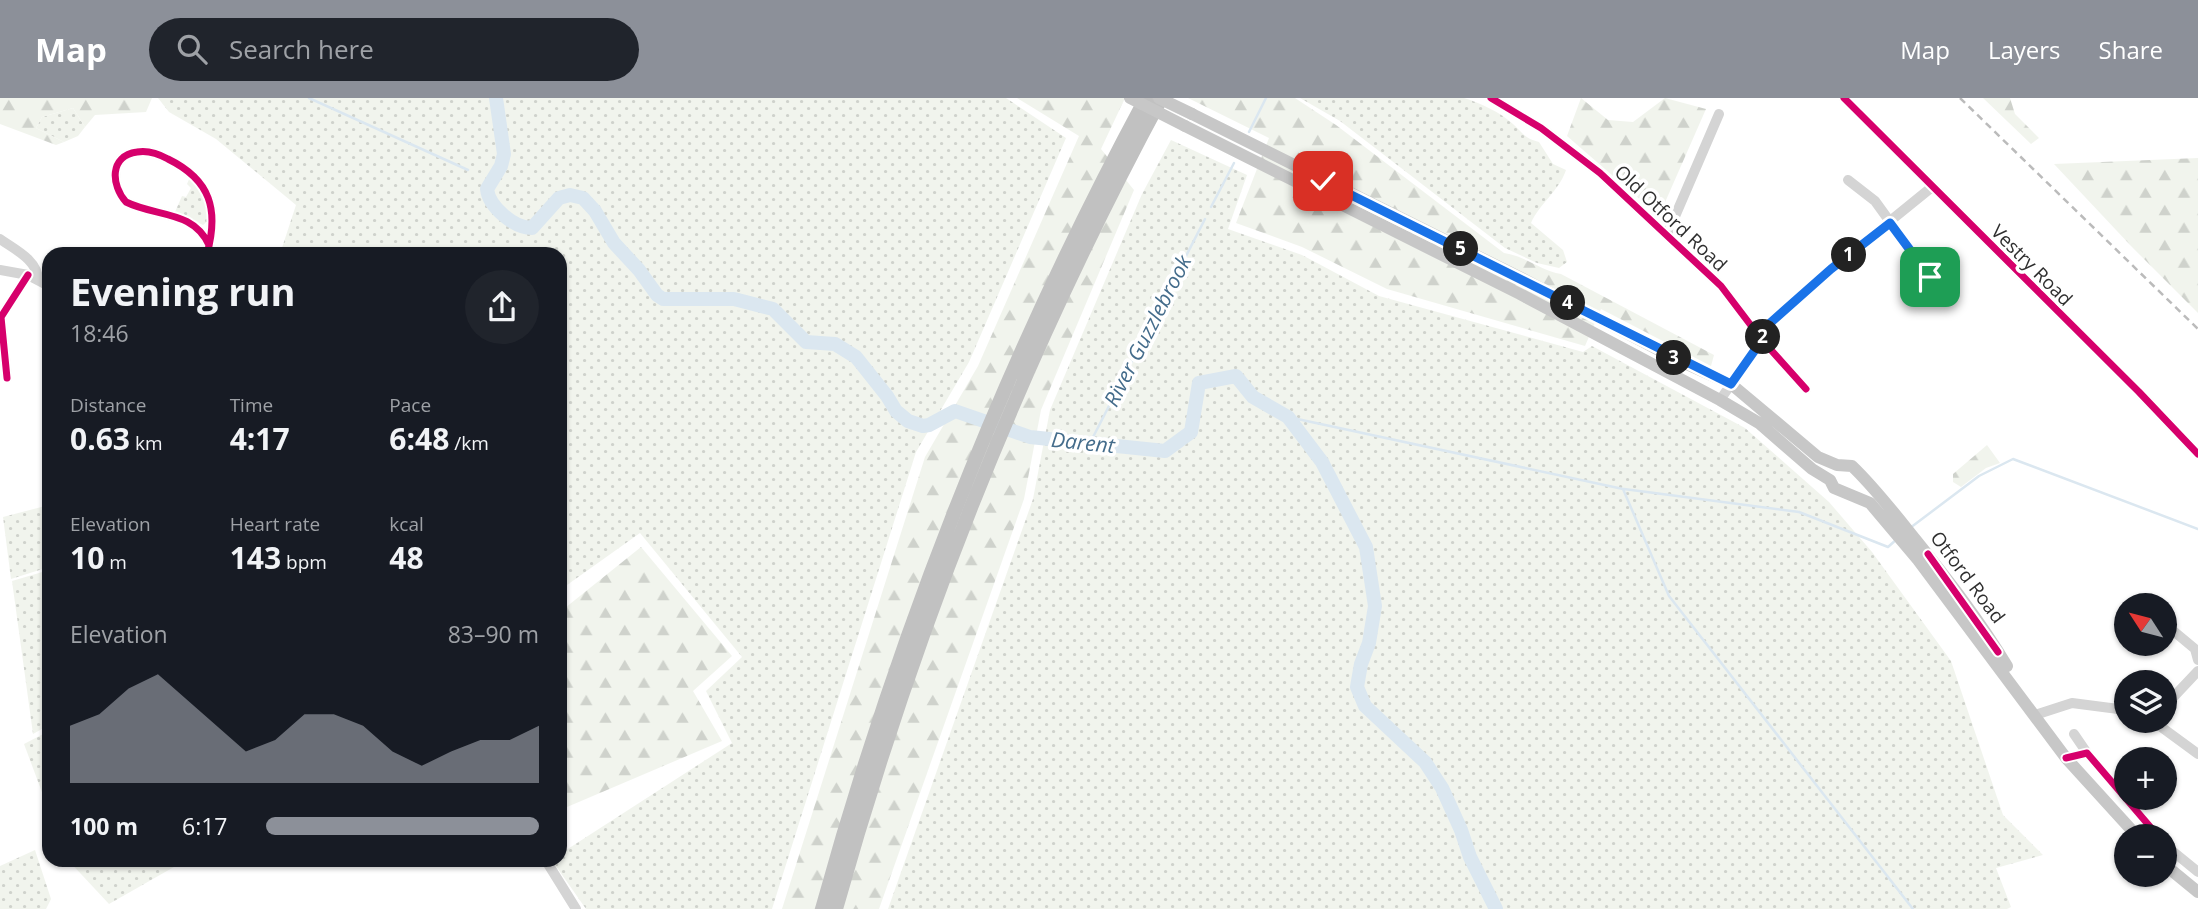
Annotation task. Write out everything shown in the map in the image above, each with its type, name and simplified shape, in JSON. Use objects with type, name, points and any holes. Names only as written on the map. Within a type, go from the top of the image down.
[{"type":"highway","points":[[821,909],[900,657],[1068,250],[1146,98]]},
{"type":"highway","points":[[1013,386],[1161,98]]},
{"type":"highway","points":[[836,909],[869,793],[975,475]]},
{"type":"main road","name":"Otford Road","points":[[1130,98],[1188,120],[1527,281],[1678,360],[1731,384],[1818,457],[1837,465],[1847,464],[1885,502],[1992,640],[2035,715]]},
{"type":"main road","name":"Otford Road","points":[[1161,98],[1188,120],[1759,422],[1812,469],[1830,480],[1834,488],[1870,503],[1918,560],[2066,758],[2126,824]]},
{"type":"main road","points":[[1830,480],[1832,469],[1837,465]]},
{"type":"main road","points":[[1844,492],[1856,485],[1857,472]]},
{"type":"main road","points":[[2177,875],[2198,892]]},
{"type":"street","name":"Old Otford Road","points":[[1491,98],[1571,149],[1667,235],[1721,286],[1762,340],[1807,389]]},
{"type":"street","name":"Vestry Road","points":[[1844,98],[2198,454]]},
{"type":"street","points":[[1667,235],[1719,114]]},
{"type":"street","points":[[207,247],[200,229],[191,224],[126,202],[118,191],[113,175],[120,162],[136,152],[150,152],[181,165],[193,175],[209,197],[213,209],[208,247]]},
{"type":"street","points":[[1848,180],[1875,201],[1930,277]]},
{"type":"street","points":[[1720,400],[1762,340],[1769,324],[1831,269],[1932,187]]},
{"type":"street","points":[[0,239],[28,259],[38,273],[1,317],[7,378]]},
{"type":"street","points":[[0,270],[42,282]]},
{"type":"street","points":[[2177,634],[2194,649],[2198,660]]},
{"type":"street","points":[[2177,693],[2198,671]]},
{"type":"street","points":[[2035,715],[2072,703],[2114,708]]},
{"type":"street","points":[[2169,733],[2198,754]]},
{"type":"street","points":[[2074,734],[2148,824]]},
{"type":"street","points":[[2066,758],[2087,753]]},
{"type":"street","points":[[2177,855],[2198,872]]},
{"type":"street","points":[[550,867],[576,909]]},
{"type":"green space","points":[[0,98],[152,98],[146,112],[95,115],[85,127],[73,108],[42,117],[36,128],[64,142],[56,145],[0,124]]},
{"type":"green space","points":[[158,98],[1006,98],[1066,138],[969,362],[916,452],[772,909],[586,909],[557,867],[567,867],[567,849],[732,743],[706,691],[742,657],[640,533],[567,585],[567,247],[282,247],[296,205],[216,139],[169,112]]},
{"type":"green space","points":[[1017,98],[1125,98],[1101,149],[1134,190],[1041,410],[1024,499],[879,909],[782,909],[925,457],[978,366],[1079,136]]},
{"type":"green space","points":[[1188,98],[1295,98],[1336,125],[1504,253],[1561,274],[1714,355],[1711,366],[1601,309],[1585,346],[1387,289],[1302,247],[1236,223],[1269,138]]},
{"type":"green space","points":[[1300,98],[1464,98],[1496,112],[1527,137],[1539,142],[1553,164],[1566,170],[1531,223],[1563,250],[1567,262],[1559,268],[1537,263],[1505,248],[1340,121]]},
{"type":"green space","points":[[1581,98],[1608,120],[1633,122],[1665,98],[1706,109],[1659,216],[1567,136]]},
{"type":"green space","points":[[1983,98],[2010,98],[2015,114],[2039,138],[2031,144]]},
{"type":"green space","points":[[73,108],[85,127],[78,136],[64,142],[36,128],[42,117]]},
{"type":"green space","points":[[1171,140],[1247,175],[1228,229],[1302,255],[1379,296],[1583,352],[1592,346],[1745,428],[1829,502],[1872,552],[1951,661],[2003,815],[2043,855],[1996,868],[2011,907],[888,909],[1033,499],[1050,410],[1142,194]]},
{"type":"green space","points":[[2198,158],[2198,313],[2054,164]]},
{"type":"green space","points":[[190,177],[205,200],[208,221],[203,225],[175,212],[182,196],[186,197],[191,188],[187,184]]},
{"type":"green space","points":[[1987,445],[2000,463],[1986,468],[1961,487],[1953,482],[1953,474]]},
{"type":"green space","points":[[42,507],[42,569],[11,579],[3,517]]},
{"type":"green space","points":[[641,547],[732,656],[693,691],[722,741],[567,807],[567,606]]},
{"type":"green space","points":[[42,572],[42,729],[33,734],[12,581]]},
{"type":"green space","points":[[42,735],[42,792],[24,744]]},
{"type":"green space","points":[[35,850],[51,899],[46,909],[0,909],[0,866]]},
{"type":"green space","points":[[74,867],[174,867],[109,904]]},
{"type":"waterway","points":[[309,98],[468,170]]},
{"type":"waterway","name":"Darent","points":[[496,98],[504,154],[501,166],[487,189],[492,203],[510,220],[532,228],[559,198],[570,195],[583,198],[595,211],[614,243],[657,295],[663,299],[734,299],[773,309],[806,342],[835,344],[856,357],[896,411],[908,421],[923,426],[929,425],[955,411],[1030,437],[1165,451],[1191,432],[1199,383],[1236,376],[1253,397],[1288,417],[1322,462],[1366,547],[1375,606],[1369,643],[1361,664],[1357,687],[1365,706],[1425,762],[1442,788],[1470,857],[1496,909]]},
{"type":"waterway","name":"River Guzzlebrook","points":[[1249,132],[1266,98]]},
{"type":"waterway","name":"River Guzzlebrook","points":[[1211,207],[1234,163]]},
{"type":"waterway","name":"River Guzzlebrook","points":[[1090,443],[1205,219]]},
{"type":"waterway","points":[[1288,417],[1623,489],[1669,596],[1913,909]]},
{"type":"waterway","points":[[1910,528],[1979,476],[2013,459],[2198,529]]},
{"type":"waterway","points":[[1624,489],[1799,512],[1888,547],[1897,539]]},
{"type":"railway","points":[[1960,98],[2198,329]]},
{"type":"cycle path","points":[[1491,98],[1541,128],[1600,173],[1721,286],[1762,340],[1806,389]]},
{"type":"cycle path","points":[[1844,98],[2198,454]]},
{"type":"cycle path","points":[[209,245],[194,226],[184,220],[126,202],[117,188],[115,172],[121,159],[137,152],[153,153],[183,167],[194,177],[208,198],[211,210],[212,224],[209,247]]},
{"type":"cycle path","points":[[7,378],[1,317],[28,275]]},
{"type":"cycle path","points":[[1928,554],[1998,652]]},
{"type":"cycle path","points":[[2066,758],[2087,753],[2148,824]]},
{"type":"route","points":[[1323,181],[1527,281],[1678,360],[1731,384],[1762,340],[1769,324],[1831,269],[1890,223],[1930,277]]}]
